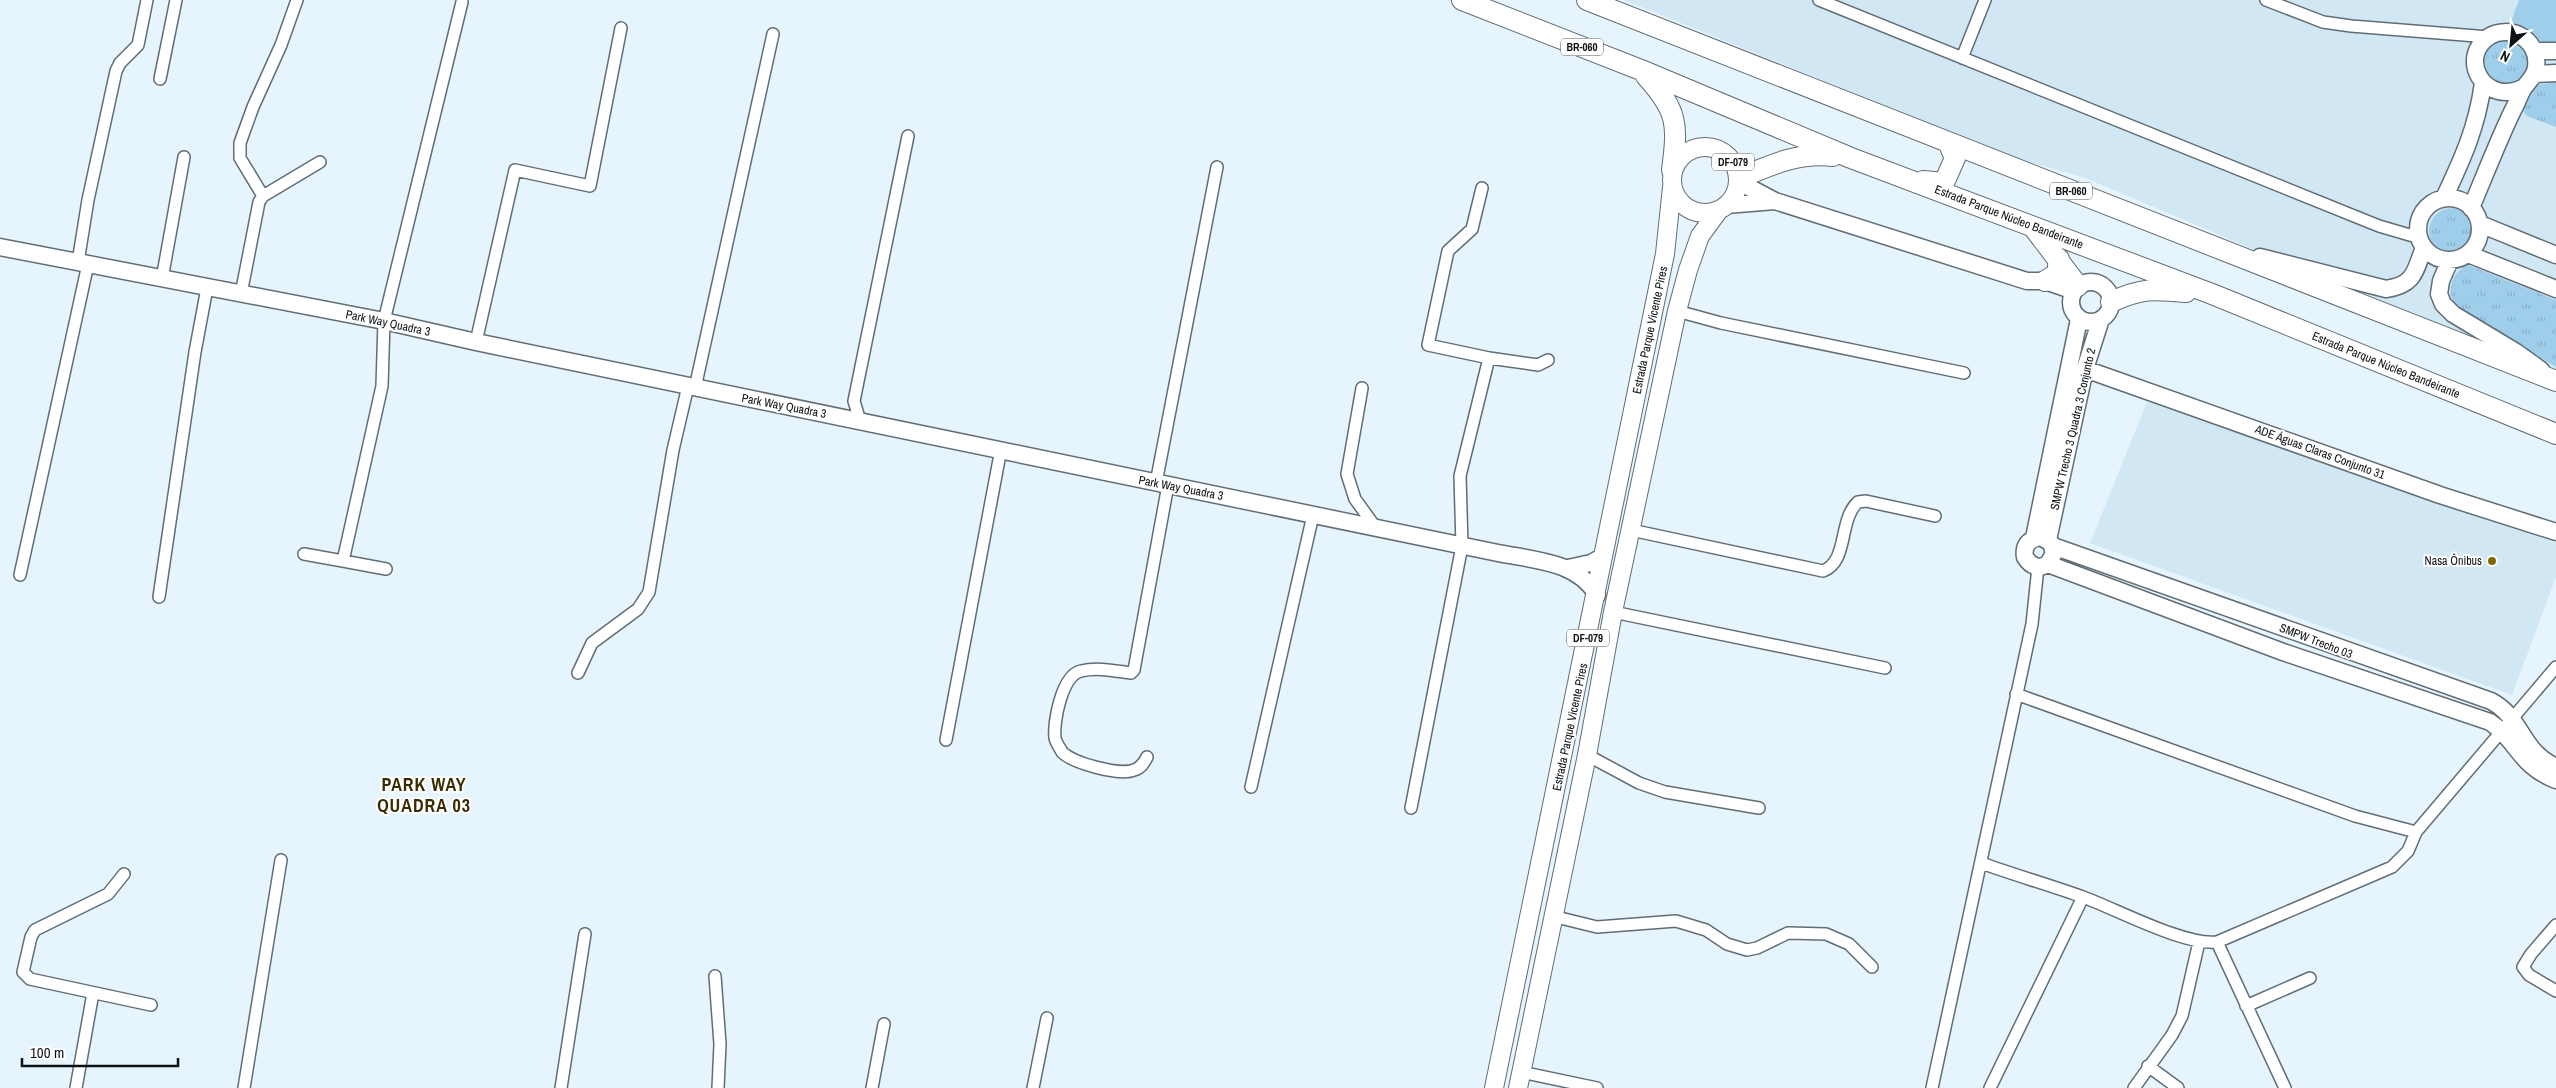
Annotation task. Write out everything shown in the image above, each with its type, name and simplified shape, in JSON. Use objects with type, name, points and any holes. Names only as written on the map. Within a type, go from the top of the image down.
[{"type":"highway","name":"Estrada Parque Núcleo Bandeirante","points":[[1462,0],[1641,70],[1851,158],[2212,294],[2556,434]]},
{"type":"highway","name":"BR-060","points":[[1587,0],[2555,380]]},
{"type":"highway","points":[[1641,70],[1660,92],[1673,116],[1676,130],[1672,179]]},
{"type":"highway","points":[[1916,181],[1944,183],[1954,158],[1948,142]]},
{"type":"highway","points":[[1739,180],[1796,156],[1817,154],[1851,158]]},
{"type":"highway","points":[[2031,226],[2059,259],[2074,294]]},
{"type":"highway","points":[[2036,281],[2057,274],[2059,259]]},
{"type":"highway","points":[[2106,311],[2134,292],[2150,289],[2212,294]]},
{"type":"main road","name":"DF-079","points":[[1672,179],[1676,163],[1688,151],[1705,148],[1721,151],[1727,156],[1737,169],[1739,180]]},
{"type":"main road","points":[[1672,179],[1674,195],[1686,208],[1702,213],[1722,207]]},
{"type":"main road","name":"Estrada Parque Vicente Pires","points":[[1494,1088],[1597,595],[1602,557],[1665,254],[1672,179]]},
{"type":"main road","name":"Estrada Parque Vicente Pires","points":[[1519,1080],[1587,756],[1613,612],[1677,311],[1688,270],[1700,236],[1722,207],[1734,198],[1739,180]]},
{"type":"main road","points":[[1540,866],[1549,873],[1559,872],[1564,869]]},
{"type":"street","points":[[20,575],[83,264],[88,200],[116,71],[120,63],[138,46],[147,0]]},
{"type":"street","points":[[160,79],[176,0]]},
{"type":"street","points":[[263,196],[240,158],[240,142],[253,108],[282,45],[298,0]]},
{"type":"street","points":[[1819,0],[2422,242]]},
{"type":"street","points":[[1962,58],[1984,0]]},
{"type":"street","points":[[2266,0],[2323,22],[2351,26],[2490,36],[2507,32],[2515,34],[2530,44],[2534,51],[2536,67],[2491,161],[2472,208]]},
{"type":"street","points":[[343,561],[382,386],[384,321],[462,2]]},
{"type":"street","points":[[476,342],[515,170],[590,186],[621,28]]},
{"type":"street","points":[[578,673],[592,643],[638,609],[649,592],[673,450],[692,387],[773,34]]},
{"type":"street","points":[[2444,198],[2466,152],[2478,116],[2483,83],[2475,64],[2476,53],[2490,36]]},
{"type":"street","points":[[2534,51],[2556,51]]},
{"type":"street","points":[[2483,83],[2500,92],[2508,93],[2529,81],[2556,73]]},
{"type":"street","points":[[841,417],[854,401],[908,136]]},
{"type":"street","points":[[2466,152],[2491,161]]},
{"type":"street","points":[[162,279],[184,157]]},
{"type":"street","points":[[241,294],[259,202],[263,196],[320,162]]},
{"type":"street","points":[[1147,757],[1144,764],[1134,770],[1121,772],[1073,760],[1063,753],[1055,740],[1055,725],[1058,706],[1075,674],[1081,671],[1103,670],[1131,673],[1134,670],[1162,484],[1216,167]]},
{"type":"street","points":[[1739,180],[1775,201],[2074,294]]},
{"type":"street","points":[[1482,188],[1472,229],[1448,251],[1428,345],[1489,358],[1538,365],[1548,360]]},
{"type":"street","points":[[2444,198],[2454,198],[2472,208],[2480,224],[2478,240],[2468,254],[2450,260],[2431,254],[2422,242],[2418,230],[2423,213],[2428,206],[2444,198]]},
{"type":"street","points":[[1722,207],[1775,201]]},
{"type":"street","points":[[2480,224],[2556,256]]},
{"type":"street","points":[[2215,247],[2386,288],[2405,285],[2414,276],[2422,242]]},
{"type":"street","name":"Park Way Quadra 3","points":[[0,247],[384,321],[476,342],[1001,449],[1568,568],[1590,582],[1597,595]]},
{"type":"street","points":[[2468,254],[2556,289]]},
{"type":"street","points":[[2450,260],[2441,281],[2439,294],[2443,304],[2453,314],[2516,352],[2555,380]]},
{"type":"street","points":[[2088,282],[2099,284],[2108,292],[2106,311],[2090,322],[2080,319],[2075,315],[2074,294],[2088,282]]},
{"type":"street","points":[[159,598],[195,352],[207,288]]},
{"type":"street","points":[[1677,311],[1722,323],[1964,373]]},
{"type":"street","name":"SMPW Trecho 3 Quadra 3 Conjunto 2","points":[[2045,542],[2085,369],[2106,311]]},
{"type":"street","name":"SMPW Trecho 3 Quadra 3 Conjunto 2","points":[[2045,542],[2080,319]]},
{"type":"street","points":[[1411,808],[1462,546],[1460,476],[1489,358]]},
{"type":"street","name":"ADE Águas Claras Conjunto 31","points":[[2085,369],[2422,489],[2556,532]]},
{"type":"street","points":[[1362,388],[1347,474],[1355,499],[1376,528]]},
{"type":"street","points":[[854,401],[860,421]]},
{"type":"street","points":[[946,740],[1001,449]]},
{"type":"street","points":[[1631,530],[1823,571],[1829,568],[1837,558],[1847,515],[1858,502],[1866,500],[1935,516]]},
{"type":"street","points":[[1251,787],[1312,515]]},
{"type":"street","points":[[1932,1088],[2043,566],[2052,559],[2045,542],[2026,546],[2025,557],[2028,562],[2043,566],[2127,594],[2385,688],[2490,722],[2508,725]]},
{"type":"street","name":"SMPW Trecho 03","points":[[2045,542],[2394,669],[2491,702],[2505,709],[2508,725],[2536,755],[2556,767]]},
{"type":"street","points":[[304,554],[386,569]]},
{"type":"street","name":"Park Way Quadra 3","points":[[1568,568],[1591,563],[1602,557]]},
{"type":"street","points":[[2127,594],[2135,575]]},
{"type":"street","points":[[1613,612],[1885,668]]},
{"type":"street","points":[[2282,652],[2289,630]]},
{"type":"street","points":[[1981,863],[2083,897],[2199,942],[2217,942],[2392,868],[2408,851],[2416,832],[2556,667]]},
{"type":"street","points":[[2385,688],[2394,669]]},
{"type":"street","points":[[2016,694],[2022,698],[2355,816],[2416,832]]},
{"type":"street","points":[[2508,725],[2522,759],[2535,771],[2556,780]]},
{"type":"street","points":[[1587,756],[1639,783],[1665,792],[1759,808]]},
{"type":"street","points":[[244,1088],[281,860]]},
{"type":"street","points":[[124,874],[108,894],[36,930],[31,937],[24,975],[30,979],[151,1005]]},
{"type":"street","points":[[1990,1088],[2083,897]]},
{"type":"street","points":[[1552,916],[1597,927],[1676,921],[1706,930],[1727,944],[1747,950],[1758,948],[1788,933],[1826,934],[1849,944],[1872,967]]},
{"type":"street","points":[[2556,926],[2527,958],[2523,967],[2529,975],[2556,991]]},
{"type":"street","points":[[561,1088],[585,934]]},
{"type":"street","points":[[2134,1088],[2172,1035],[2182,1016],[2199,942]]},
{"type":"street","points":[[2217,942],[2285,1088]]},
{"type":"street","points":[[715,976],[720,1044],[718,1088]]},
{"type":"street","points":[[2246,1006],[2310,978]]},
{"type":"street","points":[[76,1088],[93,993]]},
{"type":"street","points":[[1033,1088],[1047,1018]]},
{"type":"street","points":[[872,1088],[884,1024]]},
{"type":"street","points":[[2148,1066],[2178,1088]]},
{"type":"street","points":[[1519,1080],[1597,1088]]},
{"type":"shaded area","points":[[1624,0],[2521,0],[2510,31],[2548,44],[2556,44],[2556,374],[2373,300],[2083,177],[2015,158]]},
{"type":"shaded area","points":[[2147,402],[2556,543],[2556,577],[2512,695],[2090,543]]},
{"type":"green space","points":[[2519,0],[2556,0],[2556,44],[2548,44],[2508,30]]},
{"type":"green space","points":[[2503,40],[2511,41],[2523,47],[2528,58],[2528,71],[2526,79],[2497,87],[2482,69],[2489,47]]},
{"type":"green space","points":[[2556,82],[2556,127],[2527,116],[2520,107],[2536,85]]},
{"type":"green space","points":[[2457,208],[2461,209],[2471,218],[2474,222],[2474,240],[2465,250],[2457,254],[2447,254],[2439,250],[2430,240],[2429,226],[2433,218],[2443,209]]},
{"type":"green space","points":[[2468,265],[2556,300],[2556,367],[2464,312],[2455,304],[2451,296],[2451,285],[2459,271]]},
{"type":"place","name":"Nasa Ônibus","points":[[2492,561]]},
{"type":"district","name":"PARK WAY QUADRA 03","points":[[424,795]]}]
